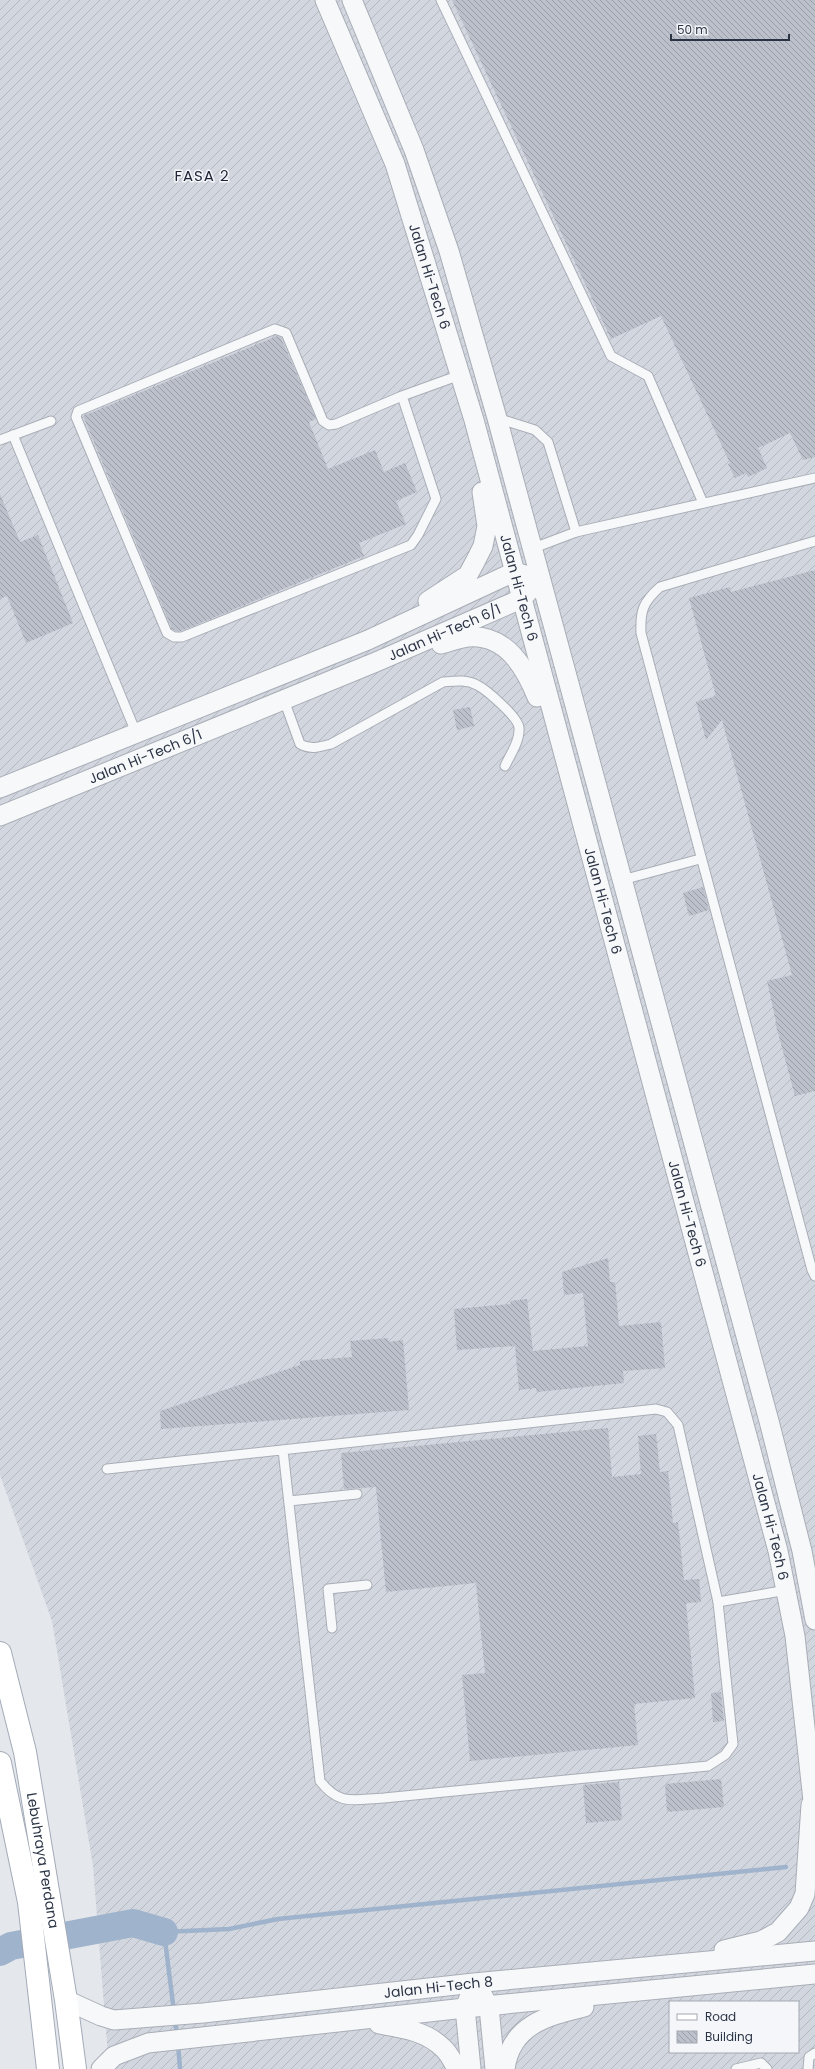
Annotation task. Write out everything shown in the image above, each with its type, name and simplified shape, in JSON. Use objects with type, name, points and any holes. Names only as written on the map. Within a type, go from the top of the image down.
[{"type":"main road","name":"Lebuhraya Perdana","points":[[0,1653],[25,1752],[39,1900],[38,1970],[48,2069]]},
{"type":"main road","name":"Lebuhraya Perdana","points":[[0,1763],[59,1967],[66,2000],[75,2069]]},
{"type":"street","name":"Jalan Hi-Tech 6","points":[[325,0],[395,164],[474,420],[774,1536],[787,1590],[795,1636],[815,1819]]},
{"type":"street","name":"Jalan Hi-Tech 6","points":[[352,0],[414,150],[450,251],[497,418],[531,549],[771,1428],[802,1551],[815,1620]]},
{"type":"street","points":[[368,640],[468,575],[483,546],[487,526],[474,420]]},
{"type":"street","points":[[514,572],[540,578]]},
{"type":"street","name":"Jalan Hi-Tech 6/1","points":[[0,788],[137,735],[368,640],[514,572]]},
{"type":"street","name":"Jalan Hi-Tech 6/1","points":[[0,816],[376,662],[521,599],[540,578]]},
{"type":"street","points":[[376,662],[468,637],[484,638],[502,645],[516,657],[528,675],[565,762]]},
{"type":"street","points":[[667,1964],[761,1941],[778,1932],[791,1918],[805,1894],[812,1790]]},
{"type":"street","name":"Jalan Hi-Tech 8","points":[[66,2000],[101,2016],[114,2020],[150,2018],[474,1983],[815,1951]]},
{"type":"street","name":"Jalan Hi-Tech 8","points":[[101,2069],[114,2056],[148,2043],[465,2008],[489,2007],[815,1974]]},
{"type":"street","points":[[474,1983],[489,2007],[494,2069]]},
{"type":"street","points":[[471,2069],[465,2008],[474,1983]]},
{"type":"street","points":[[505,2069],[512,2048],[521,2035],[534,2022],[547,2016],[649,1991]]},
{"type":"street","points":[[356,2020],[411,2029],[430,2038],[444,2048],[457,2069]]},
{"type":"lane","points":[[441,0],[611,356],[648,376],[703,503]]},
{"type":"lane","points":[[402,396],[436,499],[418,535],[411,545],[182,637],[174,637],[167,632],[76,417],[78,411],[275,329],[286,333],[323,421],[329,425],[336,424],[402,396],[460,375]]},
{"type":"lane","points":[[497,418],[535,430],[548,442],[576,532]]},
{"type":"lane","points":[[0,440],[51,420]]},
{"type":"lane","points":[[13,435],[137,735]]},
{"type":"lane","points":[[531,549],[576,532],[815,478]]},
{"type":"lane","points":[[815,541],[660,587],[648,598],[640,616],[641,633],[700,859],[815,1276]]},
{"type":"lane","points":[[284,700],[300,744],[306,748],[315,748],[332,744],[443,682],[461,680],[477,685],[514,716],[519,726],[519,736],[505,766]]},
{"type":"lane","points":[[622,880],[700,859]]},
{"type":"lane","points":[[107,1469],[656,1409],[667,1412],[678,1425],[718,1602],[733,1744],[726,1755],[708,1766],[384,1798],[342,1800],[328,1792],[320,1781],[283,1450]]},
{"type":"lane","points":[[289,1501],[357,1494]]},
{"type":"lane","points":[[332,1628],[328,1589],[367,1585]]},
{"type":"lane","points":[[718,1602],[787,1590]]},
{"type":"lane","points":[[808,2069],[809,2057],[815,2053]]},
{"type":"lane","points":[[736,2069],[761,2064],[767,2069]]},
{"type":"shaded area","points":[[0,0],[815,0],[815,2069],[109,2069],[93,1866],[52,1621],[0,1475]]},
{"type":"building","points":[[452,0],[815,0],[815,457],[803,460],[790,433],[758,448],[767,468],[748,477],[746,473],[735,478],[728,464],[730,463],[661,316],[611,339]]},
{"type":"building","points":[[277,336],[281,338],[316,419],[309,422],[328,469],[375,450],[384,472],[405,463],[417,492],[396,501],[406,524],[359,543],[364,556],[181,631],[176,631],[172,629],[83,416]]},
{"type":"building","points":[[0,494],[20,542],[38,535],[73,623],[26,643],[7,596],[0,599]]},
{"type":"building","points":[[815,570],[815,1091],[795,1096],[775,1022],[767,981],[792,975],[722,720],[706,740],[696,702],[716,696],[689,598],[730,587],[731,592]]},
{"type":"building","points":[[470,707],[474,726],[457,730],[453,710]]},
{"type":"building","points":[[703,887],[709,910],[689,916],[683,893]]},
{"type":"building","points":[[608,1258],[610,1282],[615,1282],[619,1326],[661,1322],[665,1368],[623,1371],[624,1383],[537,1392],[536,1388],[519,1390],[515,1346],[457,1350],[454,1309],[511,1304],[510,1301],[527,1299],[533,1351],[588,1346],[583,1293],[564,1295],[562,1272]]},
{"type":"building","points":[[388,1338],[388,1342],[403,1340],[409,1410],[161,1429],[160,1411],[300,1365],[300,1361],[352,1357],[350,1341]]},
{"type":"building","points":[[608,1428],[612,1477],[641,1474],[638,1436],[656,1434],[660,1472],[668,1471],[673,1523],[678,1522],[684,1580],[699,1579],[701,1602],[686,1603],[695,1698],[634,1704],[638,1745],[470,1761],[462,1675],[485,1673],[476,1583],[386,1592],[376,1487],[344,1489],[341,1453]]},
{"type":"building","points":[[721,1692],[724,1721],[713,1722],[711,1693]]},
{"type":"building","points":[[721,1779],[724,1807],[667,1812],[665,1784]]},
{"type":"building","points":[[619,1782],[622,1820],[586,1823],[583,1785]]},
{"type":"waterway","points":[[174,2012],[164,1932],[229,1929],[278,1919],[786,1867]]},
{"type":"waterway","points":[[0,1952],[11,1946],[133,1923],[164,1932]]},
{"type":"waterway","points":[[175,2019],[177,2036]]},
{"type":"waterway","points":[[178,2043],[180,2069]]},
{"type":"district","name":"FASA 2","points":[[202,175]]}]
